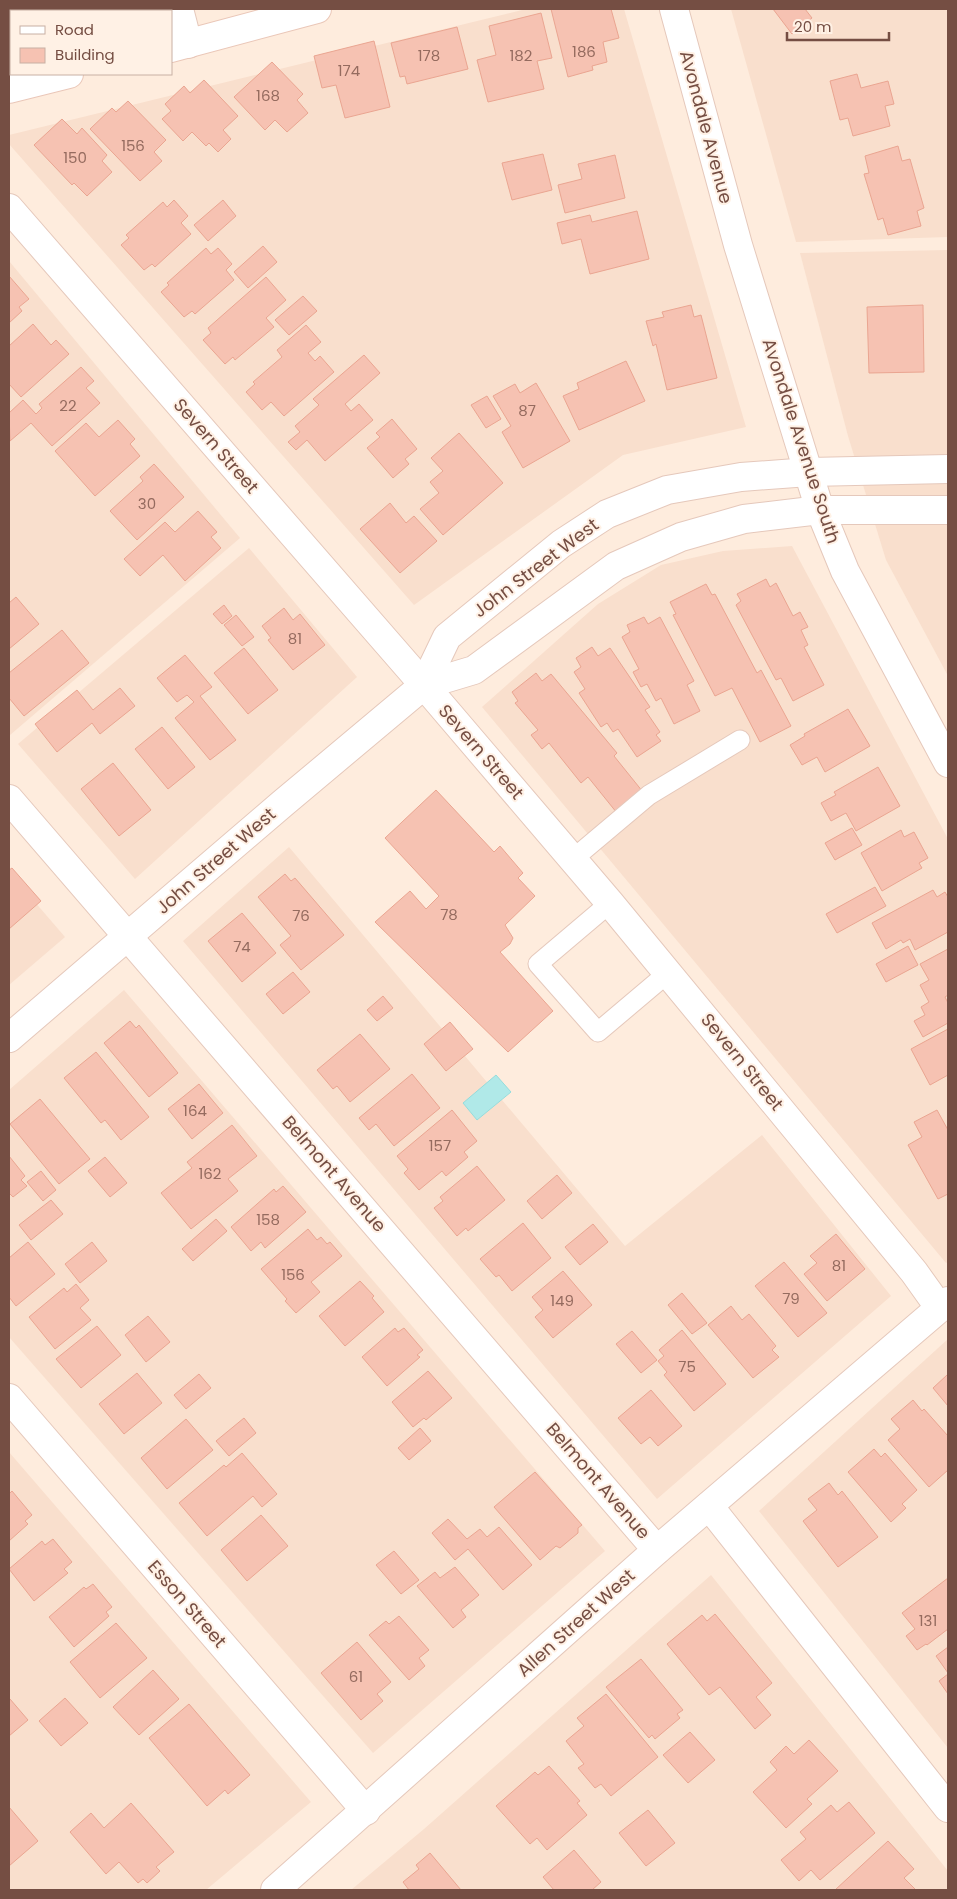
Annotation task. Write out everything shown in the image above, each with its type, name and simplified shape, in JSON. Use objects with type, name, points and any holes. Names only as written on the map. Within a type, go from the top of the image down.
[{"type":"street","points":[[179,9],[180,46],[317,9]]},
{"type":"street","name":"Avondale Avenue","points":[[674,9],[738,245]]},
{"type":"street","points":[[9,89],[66,75]]},
{"type":"street","name":"Severn Street","points":[[9,208],[424,685],[610,903],[907,1264],[944,1304]]},
{"type":"street","name":"Avondale Avenue South","points":[[738,245],[820,510],[845,571],[948,763]]},
{"type":"street","name":"John Street West","points":[[424,685],[447,637],[561,544],[607,514],[667,490],[741,477],[809,472],[948,469]]},
{"type":"street","name":"John Street West","points":[[9,1038],[424,685],[474,670],[616,566],[680,537],[744,519],[820,510],[948,510]]},
{"type":"street","name":"Belmont Avenue","points":[[9,799],[658,1550]]},
{"type":"street","name":"Allen Street West","points":[[275,1890],[658,1550],[944,1304]]},
{"type":"street","name":"Esson Street","points":[[9,1398],[366,1811]]},
{"type":"street","points":[[709,1506],[948,1808]]},
{"type":"lane","points":[[572,859],[649,795],[740,740]]},
{"type":"lane","points":[[610,903],[538,964],[598,1032],[668,972]]},
{"type":"shaded area","points":[[526,9],[624,9],[746,427],[623,455],[414,605],[9,144],[9,135]]},
{"type":"shaded area","points":[[731,9],[948,9],[948,237],[796,242]]},
{"type":"shaded area","points":[[948,250],[948,676],[886,560],[848,436],[800,253]]},
{"type":"shaded area","points":[[9,261],[240,538],[10,735],[9,733]]},
{"type":"shaded area","points":[[792,546],[948,839],[948,1262],[946,1263],[482,707],[598,604],[661,565],[723,551]]},
{"type":"shaded area","points":[[249,548],[357,677],[135,879],[18,744]]},
{"type":"shaded area","points":[[289,847],[625,1246],[762,1135],[891,1296],[657,1499],[183,941]]},
{"type":"shaded area","points":[[9,872],[65,937],[9,985]]},
{"type":"shaded area","points":[[124,990],[605,1551],[373,1753],[9,1337],[9,1090]]},
{"type":"shaded area","points":[[948,1339],[948,1748],[759,1511]]},
{"type":"shaded area","points":[[9,1452],[311,1802],[206,1890],[9,1890]]},
{"type":"shaded area","points":[[711,1575],[948,1871],[948,1890],[351,1890],[424,1829]]},
{"type":"water","points":[[496,1075],[511,1092],[477,1120],[463,1103]]},
{"type":"building","points":[[551,9],[611,9],[619,38],[603,42],[607,62],[592,66],[593,70],[568,77]]},
{"type":"building","points":[[773,9],[805,9],[812,18],[792,34]]},
{"type":"building","points":[[541,13],[552,58],[537,61],[544,89],[488,102],[477,60],[496,55],[489,26]]},
{"type":"building","points":[[457,27],[468,69],[407,84],[405,76],[400,77],[391,43]]},
{"type":"building","points":[[374,41],[390,107],[345,118],[336,85],[322,88],[314,56]]},
{"type":"building","points":[[272,62],[303,94],[297,100],[308,113],[287,132],[275,120],[265,130],[234,97]]},
{"type":"building","points":[[857,74],[861,88],[888,81],[894,104],[885,106],[890,126],[853,136],[848,118],[840,120],[830,81]]},
{"type":"building","points":[[204,80],[238,116],[223,130],[231,139],[218,152],[209,143],[206,146],[192,132],[183,141],[162,119],[171,111],[165,104],[184,86],[190,93]]},
{"type":"building","points":[[128,101],[166,140],[154,152],[162,161],[140,181],[90,129],[112,108],[116,112]]},
{"type":"building","points":[[62,119],[77,134],[82,128],[107,155],[102,161],[112,172],[87,196],[74,183],[72,185],[34,145]]},
{"type":"building","points":[[898,146],[902,161],[910,159],[924,208],[917,211],[921,226],[888,235],[883,218],[878,220],[864,174],[869,173],[865,156]]},
{"type":"building","points":[[543,154],[552,190],[512,200],[502,163]]},
{"type":"building","points":[[615,155],[625,198],[565,213],[558,185],[582,179],[578,164]]},
{"type":"building","points":[[174,200],[188,216],[181,223],[191,234],[155,267],[152,264],[144,270],[121,245],[129,238],[126,235],[163,202],[167,207]]},
{"type":"building","points":[[223,200],[236,216],[208,241],[194,225]]},
{"type":"building","points":[[637,211],[649,259],[590,274],[581,239],[562,244],[557,223],[590,215],[592,222]]},
{"type":"building","points":[[263,246],[277,262],[248,288],[234,272]]},
{"type":"building","points":[[206,248],[211,254],[218,248],[232,264],[226,270],[234,280],[195,314],[192,311],[184,317],[161,292],[169,285],[167,283]]},
{"type":"building","points":[[9,276],[29,299],[19,307],[22,311],[9,323]]},
{"type":"building","points":[[266,277],[286,300],[266,318],[274,327],[235,360],[233,357],[225,364],[203,340],[211,333],[208,328]]},
{"type":"building","points":[[303,296],[317,311],[289,335],[275,320]]},
{"type":"building","points":[[691,305],[694,317],[701,315],[717,378],[667,390],[656,344],[653,346],[646,321],[664,317],[662,312]]},
{"type":"building","points":[[923,305],[924,372],[869,373],[867,307]]},
{"type":"building","points":[[33,324],[51,345],[56,340],[69,354],[21,397],[9,384],[9,346]]},
{"type":"building","points":[[306,325],[321,342],[308,353],[315,361],[320,356],[334,372],[284,416],[271,402],[262,410],[246,392],[255,384],[253,382],[282,357],[277,350]]},
{"type":"building","points":[[364,355],[380,373],[345,404],[351,411],[359,404],[373,420],[325,461],[307,440],[296,450],[288,442],[300,432],[295,426],[319,405],[313,399]]},
{"type":"building","points":[[626,361],[645,401],[579,430],[563,396],[579,389],[577,383]]},
{"type":"building","points":[[81,367],[94,381],[86,388],[100,403],[52,446],[31,423],[10,441],[9,413],[23,400],[36,414],[42,408],[39,404]]},
{"type":"building","points":[[536,383],[570,441],[523,468],[502,432],[511,426],[493,396],[515,384],[520,393]]},
{"type":"building","points":[[487,396],[501,419],[486,428],[471,405]]},
{"type":"building","points":[[392,419],[417,449],[405,459],[409,464],[393,478],[367,448],[380,437],[376,433]]},
{"type":"building","points":[[118,420],[135,439],[130,444],[140,456],[95,496],[55,451],[86,423],[99,437]]},
{"type":"building","points":[[459,433],[503,483],[443,535],[420,509],[439,493],[430,482],[443,471],[431,458]]},
{"type":"building","points":[[154,464],[184,497],[137,540],[110,511],[143,481],[140,477]]},
{"type":"building","points":[[390,503],[406,523],[414,516],[437,541],[400,573],[360,529]]},
{"type":"building","points":[[198,511],[217,532],[211,537],[221,548],[185,581],[163,555],[140,576],[124,559],[165,522],[175,532]]},
{"type":"building","points":[[766,579],[770,587],[776,583],[793,616],[800,612],[808,627],[801,630],[808,645],[804,647],[824,685],[793,701],[781,678],[776,680],[736,605],[741,601],[737,594]]},
{"type":"building","points":[[706,584],[712,595],[715,594],[757,673],[761,670],[791,726],[760,742],[732,688],[715,696],[673,615],[676,614],[670,602]]},
{"type":"building","points":[[16,597],[39,624],[9,649],[9,603]]},
{"type":"building","points":[[224,605],[232,616],[222,624],[213,614]]},
{"type":"building","points":[[284,608],[293,620],[300,614],[325,645],[293,670],[268,640],[271,638],[262,626]]},
{"type":"building","points":[[236,615],[254,637],[242,646],[224,625]]},
{"type":"building","points":[[644,617],[648,624],[660,617],[694,681],[687,685],[700,711],[674,724],[661,698],[656,701],[647,684],[641,687],[633,672],[639,669],[622,637],[630,632],[627,625]]},
{"type":"building","points":[[62,630],[89,663],[24,716],[9,698],[9,673]]},
{"type":"building","points":[[592,647],[598,656],[610,648],[650,707],[645,710],[660,732],[656,735],[661,741],[637,757],[618,729],[613,732],[607,723],[601,727],[579,693],[585,689],[574,672],[581,667],[576,658]]},
{"type":"building","points":[[244,648],[278,690],[248,714],[214,673]]},
{"type":"building","points":[[185,655],[212,687],[200,696],[236,740],[210,760],[175,718],[194,702],[187,695],[177,702],[157,678]]},
{"type":"building","points":[[536,673],[542,681],[551,674],[617,753],[614,756],[643,792],[617,813],[588,777],[581,783],[549,743],[542,749],[531,735],[538,730],[515,703],[518,701],[512,692]]},
{"type":"building","points":[[120,688],[135,706],[100,734],[92,723],[57,752],[35,724],[77,690],[93,710]]},
{"type":"building","points":[[848,709],[870,746],[825,772],[817,757],[802,765],[790,745],[805,736],[804,734]]},
{"type":"building","points":[[162,727],[195,767],[168,789],[135,749]]},
{"type":"building","points":[[113,763],[151,810],[119,836],[81,789]]},
{"type":"building","points":[[878,767],[900,806],[856,831],[846,813],[831,821],[821,803],[836,795],[834,792]]},
{"type":"building","points":[[436,790],[494,852],[500,846],[523,873],[518,878],[535,896],[505,925],[513,938],[510,944],[500,952],[553,1011],[508,1052],[375,922],[410,891],[426,909],[439,896],[385,838]]},
{"type":"building","points":[[852,828],[862,845],[835,860],[825,843]]},
{"type":"building","points":[[901,830],[904,837],[914,832],[928,858],[919,863],[922,868],[882,891],[861,853]]},
{"type":"building","points":[[12,868],[41,901],[9,929],[9,870]]},
{"type":"building","points":[[285,874],[291,881],[295,878],[344,935],[301,970],[280,945],[291,936],[258,897]]},
{"type":"building","points":[[875,887],[886,906],[837,933],[826,914]]},
{"type":"building","points":[[933,890],[937,897],[945,892],[948,897],[948,932],[915,950],[910,939],[903,943],[901,940],[886,949],[872,923]]},
{"type":"building","points":[[242,913],[276,953],[242,982],[208,941]]},
{"type":"building","points":[[908,946],[918,965],[886,982],[876,964]]},
{"type":"building","points":[[948,949],[948,995],[945,997],[948,1003],[948,1023],[923,1037],[914,1021],[925,1015],[921,1007],[929,1002],[920,985],[929,980],[920,964]]},
{"type":"building","points":[[293,972],[310,992],[283,1014],[266,994]]},
{"type":"building","points":[[383,996],[393,1008],[377,1021],[367,1010]]},
{"type":"building","points":[[130,1021],[136,1028],[139,1025],[178,1073],[149,1097],[104,1043]]},
{"type":"building","points":[[450,1022],[473,1049],[446,1071],[424,1044]]},
{"type":"building","points":[[948,1029],[948,1075],[930,1085],[911,1049]]},
{"type":"building","points":[[360,1034],[390,1069],[350,1102],[337,1086],[333,1089],[317,1070]]},
{"type":"building","points":[[96,1052],[149,1117],[121,1140],[105,1120],[101,1123],[64,1078]]},
{"type":"building","points":[[412,1074],[440,1108],[394,1146],[376,1124],[369,1130],[359,1118]]},
{"type":"building","points":[[199,1084],[223,1113],[192,1139],[168,1109]]},
{"type":"building","points":[[40,1099],[90,1159],[59,1184],[10,1124]]},
{"type":"building","points":[[452,1110],[477,1141],[464,1152],[468,1157],[446,1176],[442,1171],[419,1190],[404,1173],[408,1169],[397,1156]]},
{"type":"building","points":[[937,1110],[948,1130],[948,1194],[938,1199],[908,1145],[922,1137],[914,1122]]},
{"type":"building","points":[[232,1125],[257,1156],[228,1179],[238,1191],[191,1229],[161,1193],[192,1168],[187,1162]]},
{"type":"building","points":[[9,1156],[25,1176],[21,1180],[27,1186],[13,1197],[9,1193]]},
{"type":"building","points":[[105,1157],[127,1183],[110,1197],[88,1171]]},
{"type":"building","points":[[477,1166],[505,1200],[468,1231],[466,1228],[457,1236],[434,1208],[443,1201],[440,1197]]},
{"type":"building","points":[[41,1171],[56,1190],[43,1201],[27,1182]]},
{"type":"building","points":[[557,1175],[572,1193],[542,1219],[527,1201]]},
{"type":"building","points":[[283,1186],[306,1212],[265,1248],[261,1242],[251,1251],[231,1227],[274,1189],[276,1192]]},
{"type":"building","points":[[51,1200],[63,1214],[31,1240],[19,1225]]},
{"type":"building","points":[[216,1219],[227,1231],[193,1261],[182,1249]]},
{"type":"building","points":[[523,1223],[551,1258],[512,1291],[499,1275],[496,1277],[480,1259]]},
{"type":"building","points":[[593,1224],[608,1242],[580,1265],[565,1247]]},
{"type":"building","points":[[308,1229],[317,1240],[321,1237],[327,1244],[330,1242],[342,1256],[311,1282],[320,1292],[296,1313],[285,1301],[287,1299],[261,1269]]},
{"type":"building","points":[[836,1234],[865,1269],[827,1301],[804,1274],[817,1263],[810,1256]]},
{"type":"building","points":[[28,1242],[55,1274],[16,1306],[9,1297],[9,1258]]},
{"type":"building","points":[[92,1242],[107,1261],[80,1283],[65,1264]]},
{"type":"building","points":[[784,1262],[827,1313],[798,1337],[755,1286]]},
{"type":"building","points":[[563,1271],[592,1305],[553,1338],[535,1317],[543,1310],[532,1297]]},
{"type":"building","points":[[360,1281],[374,1296],[372,1298],[384,1312],[345,1346],[319,1316]]},
{"type":"building","points":[[76,1284],[89,1300],[80,1308],[91,1320],[55,1349],[29,1317],[64,1288],[67,1292]]},
{"type":"building","points":[[682,1293],[707,1323],[692,1334],[668,1305]]},
{"type":"building","points":[[731,1306],[742,1320],[749,1314],[776,1346],[772,1350],[779,1357],[753,1378],[708,1325]]},
{"type":"building","points":[[148,1316],[170,1342],[146,1362],[125,1335]]},
{"type":"building","points":[[97,1326],[121,1355],[81,1388],[56,1359]]},
{"type":"building","points":[[395,1328],[398,1332],[404,1328],[423,1350],[417,1355],[420,1357],[387,1386],[362,1357]]},
{"type":"building","points":[[682,1330],[726,1384],[694,1411],[664,1375],[667,1372],[658,1361],[664,1356],[659,1350]]},
{"type":"building","points":[[632,1331],[657,1360],[641,1373],[616,1344]]},
{"type":"building","points":[[428,1371],[452,1398],[426,1420],[424,1418],[413,1427],[392,1402]]},
{"type":"building","points":[[137,1373],[162,1403],[124,1434],[99,1404]]},
{"type":"building","points":[[199,1374],[211,1388],[186,1409],[174,1395]]},
{"type":"building","points":[[948,1376],[948,1406],[933,1388]]},
{"type":"building","points":[[651,1390],[682,1426],[658,1446],[650,1437],[641,1444],[618,1418]]},
{"type":"building","points":[[913,1400],[922,1411],[924,1409],[948,1436],[948,1470],[929,1487],[888,1440],[900,1429],[891,1419]]},
{"type":"building","points":[[244,1418],[256,1433],[229,1456],[216,1441]]},
{"type":"building","points":[[186,1419],[213,1450],[167,1489],[141,1458]]},
{"type":"building","points":[[420,1428],[431,1441],[409,1460],[398,1448]]},
{"type":"building","points":[[874,1449],[881,1457],[885,1453],[917,1490],[902,1504],[906,1508],[891,1522],[848,1472]]},
{"type":"building","points":[[242,1453],[277,1494],[262,1507],[253,1496],[207,1536],[179,1503],[224,1465],[226,1467]]},
{"type":"building","points":[[535,1472],[582,1525],[578,1528],[578,1533],[560,1548],[556,1546],[540,1560],[494,1507]]},
{"type":"building","points":[[829,1483],[838,1495],[842,1491],[878,1537],[838,1567],[803,1521],[817,1510],[808,1499]]},
{"type":"building","points":[[12,1491],[32,1515],[25,1521],[28,1524],[9,1541],[9,1494]]},
{"type":"building","points":[[261,1515],[288,1546],[247,1581],[221,1550]]},
{"type":"building","points":[[448,1519],[467,1539],[480,1529],[487,1537],[499,1527],[532,1565],[503,1590],[468,1549],[455,1560],[432,1533]]},
{"type":"building","points":[[53,1539],[72,1562],[64,1569],[68,1573],[34,1601],[9,1569],[42,1541],[45,1545]]},
{"type":"building","points":[[394,1551],[419,1580],[401,1594],[376,1565]]},
{"type":"building","points":[[455,1567],[479,1595],[461,1610],[466,1617],[453,1628],[417,1586],[435,1572],[440,1578]]},
{"type":"building","points":[[948,1578],[948,1629],[917,1650],[906,1636],[915,1629],[902,1613]]},
{"type":"building","points":[[93,1584],[112,1607],[106,1612],[109,1616],[74,1647],[49,1617],[84,1587],[86,1589]]},
{"type":"building","points":[[715,1614],[772,1683],[756,1697],[771,1715],[755,1729],[720,1687],[709,1695],[667,1644],[702,1615],[707,1621]]},
{"type":"building","points":[[399,1616],[429,1650],[419,1658],[425,1666],[409,1680],[369,1635],[386,1621],[389,1624]]},
{"type":"building","points":[[116,1623],[147,1658],[100,1698],[70,1662]]},
{"type":"building","points":[[357,1642],[391,1682],[377,1694],[383,1701],[361,1720],[321,1673]]},
{"type":"building","points":[[948,1647],[948,1673],[936,1656]]},
{"type":"building","points":[[641,1659],[683,1710],[677,1714],[680,1718],[655,1739],[652,1735],[649,1738],[606,1687]]},
{"type":"building","points":[[153,1670],[179,1699],[139,1735],[113,1707]]},
{"type":"building","points":[[948,1674],[948,1694],[939,1681]]},
{"type":"building","points":[[606,1694],[658,1757],[611,1796],[601,1784],[595,1788],[578,1768],[584,1764],[566,1741],[584,1726],[577,1718]]},
{"type":"building","points":[[65,1698],[88,1723],[61,1746],[39,1721]]},
{"type":"building","points":[[9,1700],[28,1720],[9,1736]]},
{"type":"building","points":[[189,1704],[250,1775],[228,1794],[225,1790],[207,1806],[149,1738]]},
{"type":"building","points":[[690,1732],[715,1760],[688,1783],[663,1755]]},
{"type":"building","points":[[809,1740],[838,1771],[807,1799],[812,1804],[786,1828],[753,1792],[777,1770],[770,1762],[786,1746],[794,1754]]},
{"type":"building","points":[[549,1766],[580,1801],[577,1803],[587,1815],[547,1850],[537,1838],[530,1844],[496,1806],[535,1772],[538,1775]]},
{"type":"building","points":[[849,1802],[875,1833],[820,1880],[811,1870],[799,1881],[781,1860],[806,1839],[800,1832],[831,1805],[837,1812]]},
{"type":"building","points":[[131,1803],[174,1852],[156,1867],[160,1871],[147,1883],[143,1879],[138,1883],[119,1862],[106,1874],[70,1832],[91,1813],[104,1828]]},
{"type":"building","points":[[9,1807],[38,1841],[9,1866]]},
{"type":"building","points":[[648,1810],[675,1843],[646,1866],[619,1833]]},
{"type":"building","points":[[888,1841],[914,1869],[904,1878],[916,1890],[835,1890]]},
{"type":"building","points":[[574,1850],[601,1882],[592,1890],[554,1890],[543,1877]]},
{"type":"building","points":[[430,1853],[461,1890],[409,1890],[403,1882],[419,1869],[416,1865]]}]
